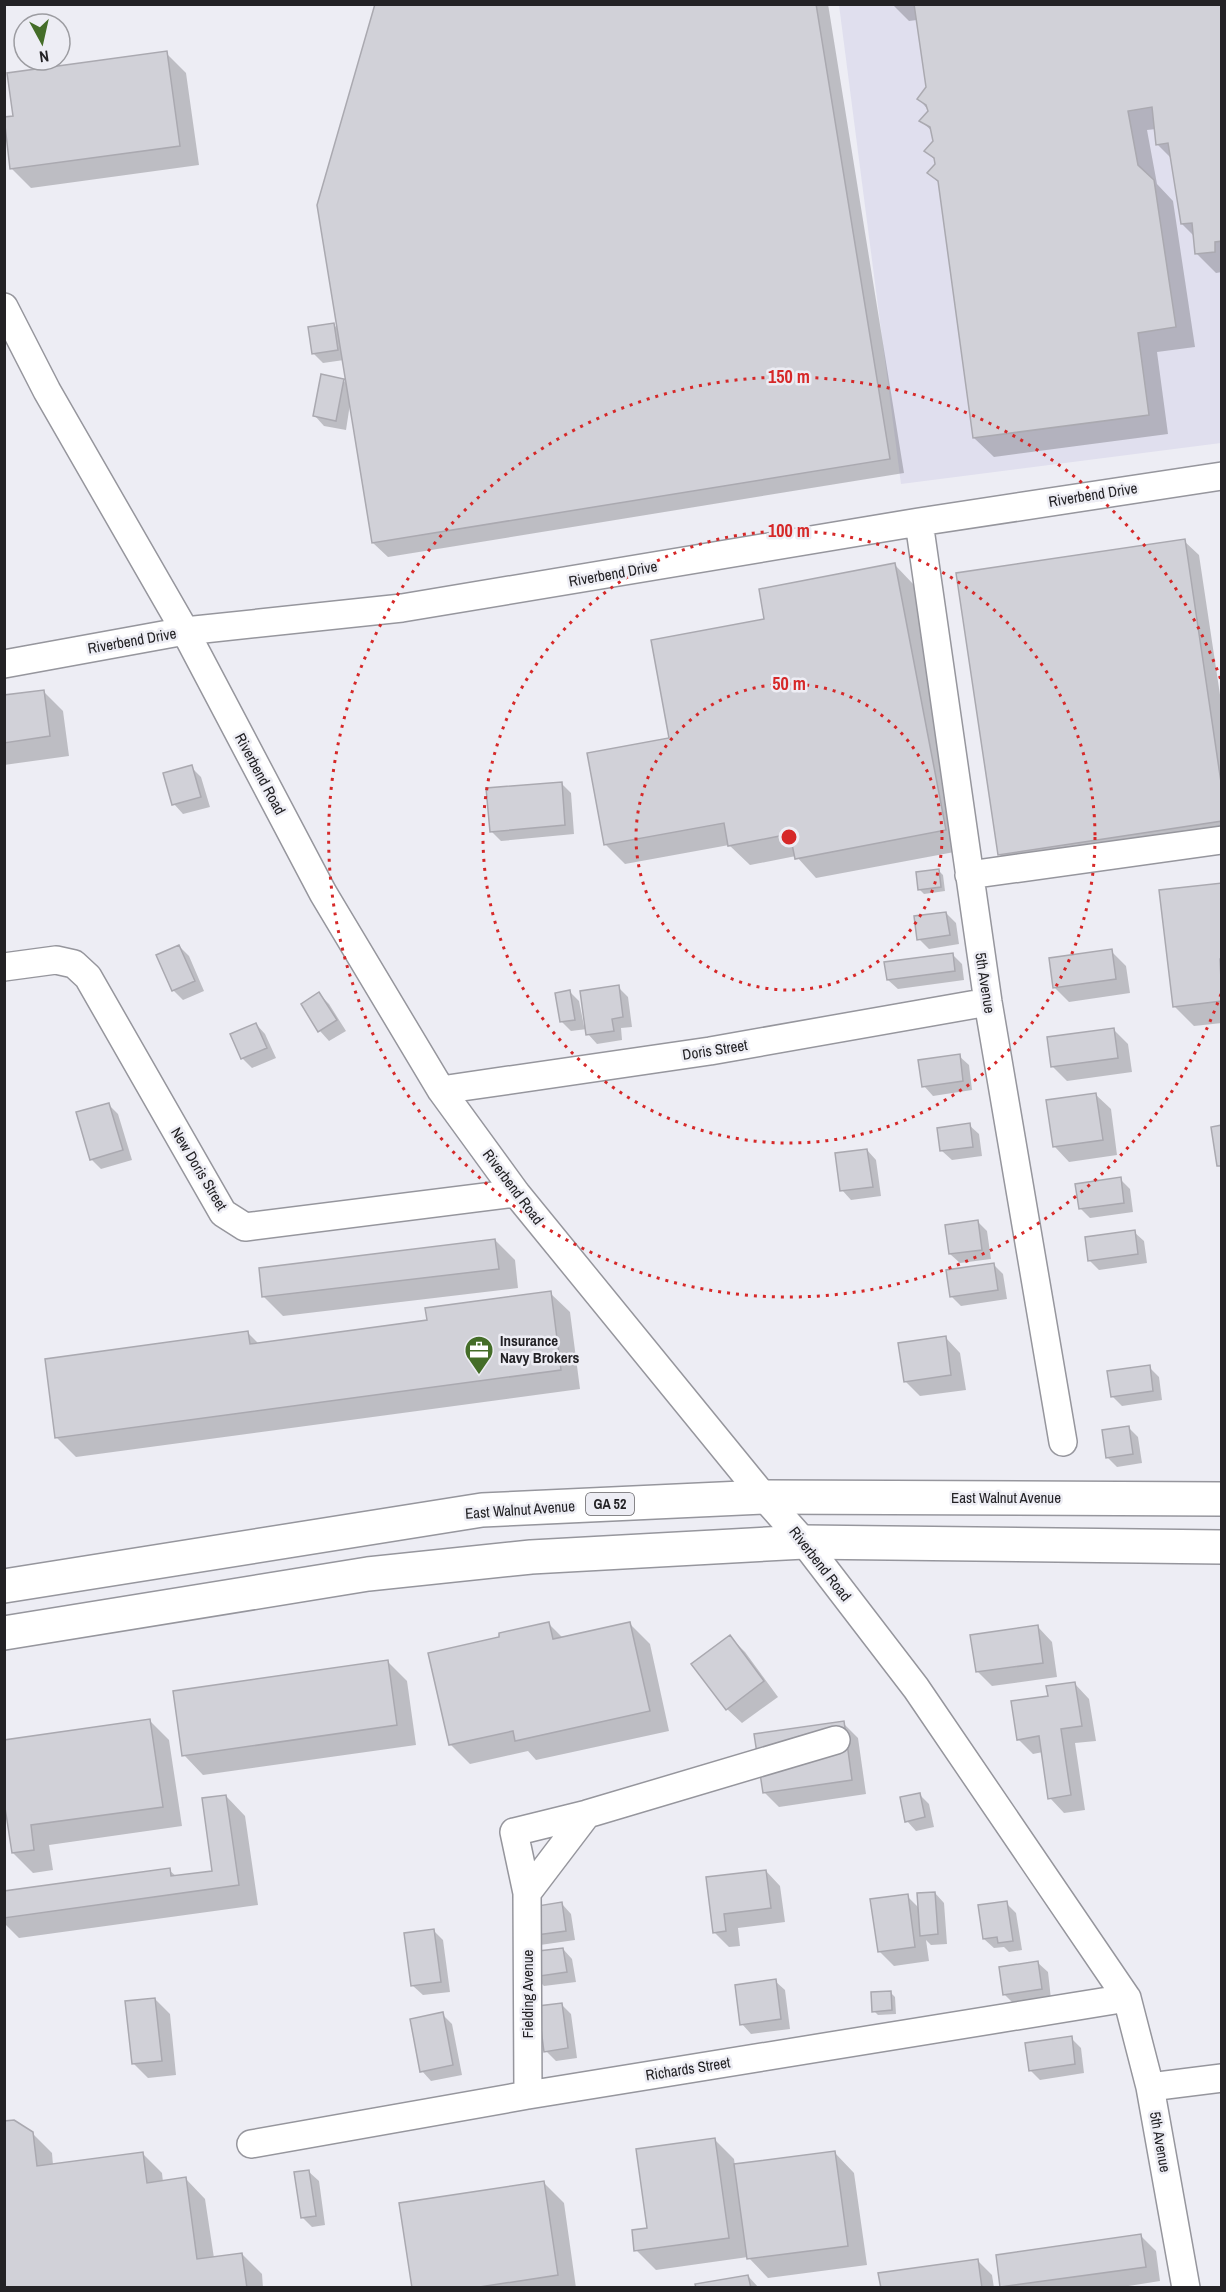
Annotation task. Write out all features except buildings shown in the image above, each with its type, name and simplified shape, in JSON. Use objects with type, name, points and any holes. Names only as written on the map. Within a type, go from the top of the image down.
[{"type":"main road","name":"East Walnut Avenue","points":[[4,1586],[482,1510],[764,1497],[1221,1499]]},
{"type":"main road","points":[[4,1633],[368,1574],[531,1557],[804,1542],[1221,1547]]},
{"type":"street","name":"Riverbend Road","points":[[4,307],[47,391],[185,632],[323,893],[441,1090],[516,1193],[764,1497],[804,1542],[916,1688],[1127,1998]]},
{"type":"street","name":"Riverbend Drive","points":[[4,664],[185,632],[370,613],[919,522],[1221,476]]},
{"type":"street","name":"5th Avenue","points":[[919,522],[988,1002],[1063,1442]]},
{"type":"street","points":[[969,875],[1221,840]]},
{"type":"street","name":"New Doris Street","points":[[4,967],[56,960],[74,964],[88,977],[223,1213],[245,1227],[516,1193]]},
{"type":"street","name":"Doris Street","points":[[441,1090],[710,1051],[988,1002]]},
{"type":"street","points":[[514,1832],[587,1814],[836,1740]]},
{"type":"street","points":[[527,1893],[587,1814]]},
{"type":"street","points":[[514,1832],[554,1858]]},
{"type":"street","name":"Fielding Avenue","points":[[514,1832],[527,1893],[528,2095]]},
{"type":"street","name":"5th Avenue","points":[[1127,1998],[1150,2087],[1186,2288]]},
{"type":"street","name":"Richards Street","points":[[251,2144],[528,2095],[1127,1998]]},
{"type":"street","points":[[1150,2087],[1221,2078]]},
{"type":"shaded area","points":[[839,5],[1221,5],[1221,443],[901,484]]},
{"type":"place","name":"Insurance Navy Brokers","points":[[479,1376]]}]
